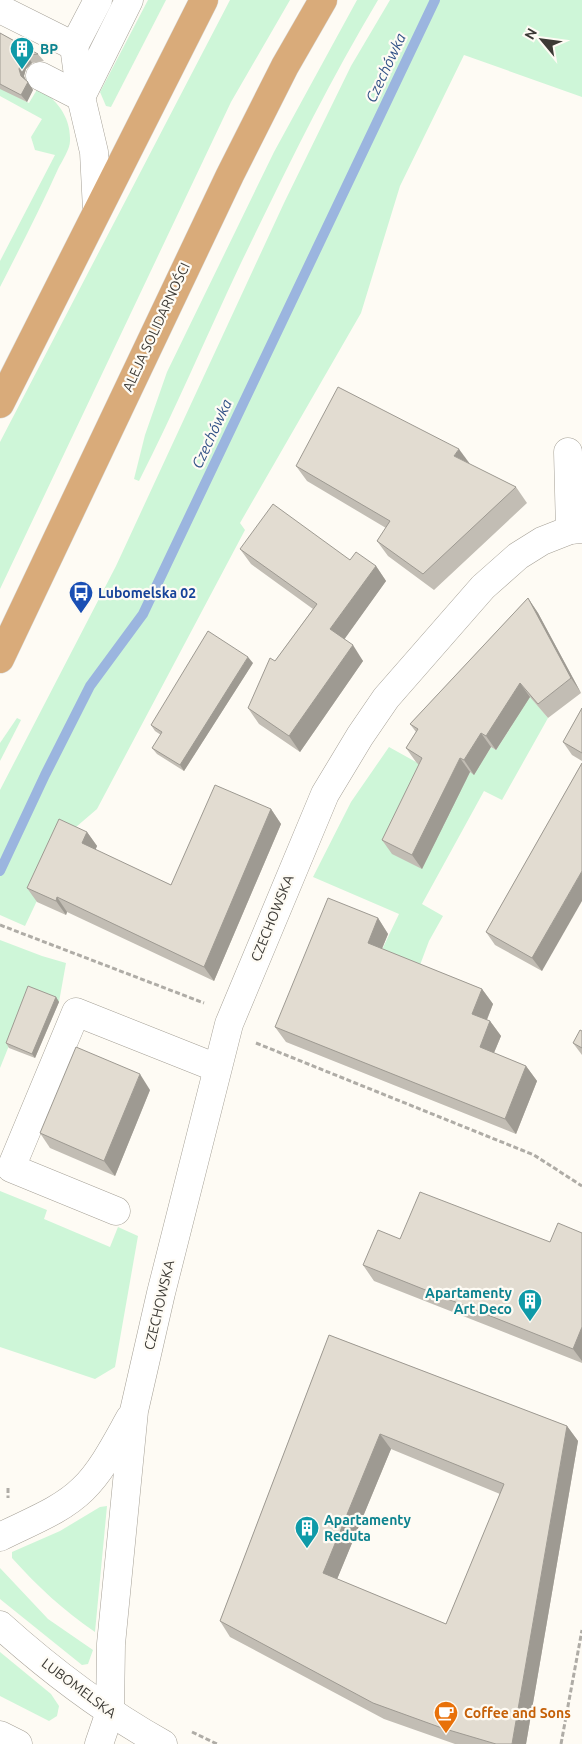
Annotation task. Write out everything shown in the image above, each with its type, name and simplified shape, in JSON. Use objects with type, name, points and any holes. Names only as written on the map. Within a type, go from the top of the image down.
[{"type":"main road","points":[[0,404],[204,0]]},
{"type":"main road","name":"ALEJA SOLIDARNOŚCI","points":[[0,659],[238,158],[280,74],[323,0]]},
{"type":"street","points":[[97,210],[94,152],[81,97],[74,46],[98,0]]},
{"type":"street","points":[[81,97],[129,0]]},
{"type":"street","points":[[0,9],[74,46]]},
{"type":"street","points":[[40,76],[81,97]]},
{"type":"street","points":[[568,452],[576,529]]},
{"type":"street","name":"CZECHOWSKA","points":[[99,1744],[110,1712],[111,1644],[134,1411],[229,1024],[293,866],[325,794],[360,736],[386,698],[483,587],[518,556],[542,541],[576,529]]},
{"type":"street","points":[[116,1211],[11,1168],[76,1012],[217,1068]]},
{"type":"street","name":"CZECHOWSKA","points":[[0,1537],[55,1510],[84,1489],[114,1446],[134,1411]]},
{"type":"street","name":"LUBOMELSKA","points":[[0,1625],[59,1675],[110,1712],[163,1744]]},
{"type":"street","points":[[0,1735],[18,1744]]},
{"type":"path","points":[[0,925],[212,1006]]},
{"type":"path","points":[[251,1041],[534,1155],[582,1186]]},
{"type":"path","points":[[561,1744],[582,1630]]},
{"type":"path","points":[[188,1730],[217,1744]]},
{"type":"green space","points":[[148,0],[166,0],[111,107],[106,106],[100,92]]},
{"type":"green space","points":[[230,0],[290,0],[231,102],[0,589],[0,442]]},
{"type":"green space","points":[[357,0],[378,0],[323,98],[289,164],[139,481],[134,479],[145,435],[167,372],[274,152]]},
{"type":"green space","points":[[390,0],[582,0],[582,97],[464,55],[400,186],[361,313],[240,523],[245,530],[97,809],[69,833],[25,926],[0,915],[0,790],[116,566],[284,203],[351,66]]},
{"type":"green space","points":[[0,88],[29,103],[38,88],[45,93],[62,110],[68,124],[70,141],[66,155],[0,287],[0,261],[55,155],[35,150],[31,137],[42,119],[0,96]]},
{"type":"green space","points":[[522,687],[548,718],[502,800],[484,791],[422,904],[443,916],[429,941],[417,973],[378,958],[399,914],[313,877],[351,802],[389,747],[416,762],[466,770],[474,774],[491,747],[496,750],[511,727]]},
{"type":"green space","points":[[17,718],[21,720],[0,761],[0,743]]},
{"type":"green space","points":[[0,940],[66,963],[59,1002],[31,991],[0,1068]]},
{"type":"green space","points":[[0,1191],[47,1210],[44,1219],[110,1247],[118,1227],[138,1236],[115,1367],[95,1379],[0,1347]]},
{"type":"green space","points":[[107,1506],[95,1632],[41,1588],[12,1558],[12,1552],[60,1531],[100,1507]]},
{"type":"green space","points":[[0,1568],[48,1619],[93,1650],[88,1664],[82,1665],[0,1599]]},
{"type":"green space","points":[[0,1652],[51,1694],[59,1706],[57,1716],[49,1721],[0,1696]]},
{"type":"building","points":[[0,33],[38,54],[27,55],[21,62],[19,69],[21,76],[28,82],[21,95],[0,84]]},
{"type":"building","points":[[338,387],[459,449],[454,456],[516,487],[423,574],[377,541],[390,521],[296,466]]},
{"type":"building","points":[[273,504],[350,560],[356,552],[376,566],[330,629],[353,645],[289,736],[248,708],[270,658],[275,661],[317,604],[240,549]]},
{"type":"building","points":[[528,598],[571,678],[538,704],[520,683],[486,736],[481,733],[464,760],[460,758],[412,855],[382,840],[422,758],[406,748],[418,729],[410,724]]},
{"type":"building","points":[[208,631],[248,657],[180,765],[152,748],[162,732],[151,725]]},
{"type":"building","points":[[582,708],[582,753],[563,742]]},
{"type":"building","points":[[582,763],[582,871],[532,958],[486,932]]},
{"type":"building","points":[[215,785],[271,809],[204,967],[57,897],[56,901],[27,888],[59,819],[87,832],[82,843],[171,885]]},
{"type":"building","points":[[328,898],[378,918],[368,943],[482,989],[472,1014],[490,1021],[480,1047],[526,1066],[505,1119],[275,1027]]},
{"type":"building","points":[[28,986],[56,997],[32,1054],[6,1043]]},
{"type":"building","points":[[580,1030],[582,1031],[582,1048],[573,1043]]},
{"type":"building","points":[[76,1047],[140,1074],[104,1161],[40,1133]]},
{"type":"building","name":"Apartamenty Art Deco","points":[[420,1192],[550,1242],[558,1223],[582,1233],[582,1327],[573,1349],[363,1265],[378,1230],[400,1239]]},
{"type":"building","name":"Apartamenty Reduta","points":[[329,1335],[567,1426],[512,1744],[496,1744],[442,1728],[373,1703],[220,1621]],"holes":[[[380,1434],[504,1484],[446,1624],[323,1573]]]},
{"type":"waterway","name":"Czechówka","points":[[0,871],[45,775],[90,686],[143,614],[435,0]]},
{"type":"place","name":"BP","points":[[22,70]]},
{"type":"place","name":"Lubomelska 02","points":[[81,614]]},
{"type":"place","name":"Apartamenty Art Deco","points":[[530,1322]]},
{"type":"place","name":"Apartamenty Reduta","points":[[307,1549]]},
{"type":"place","name":"Coffee and Sons","points":[[446,1734]]}]
